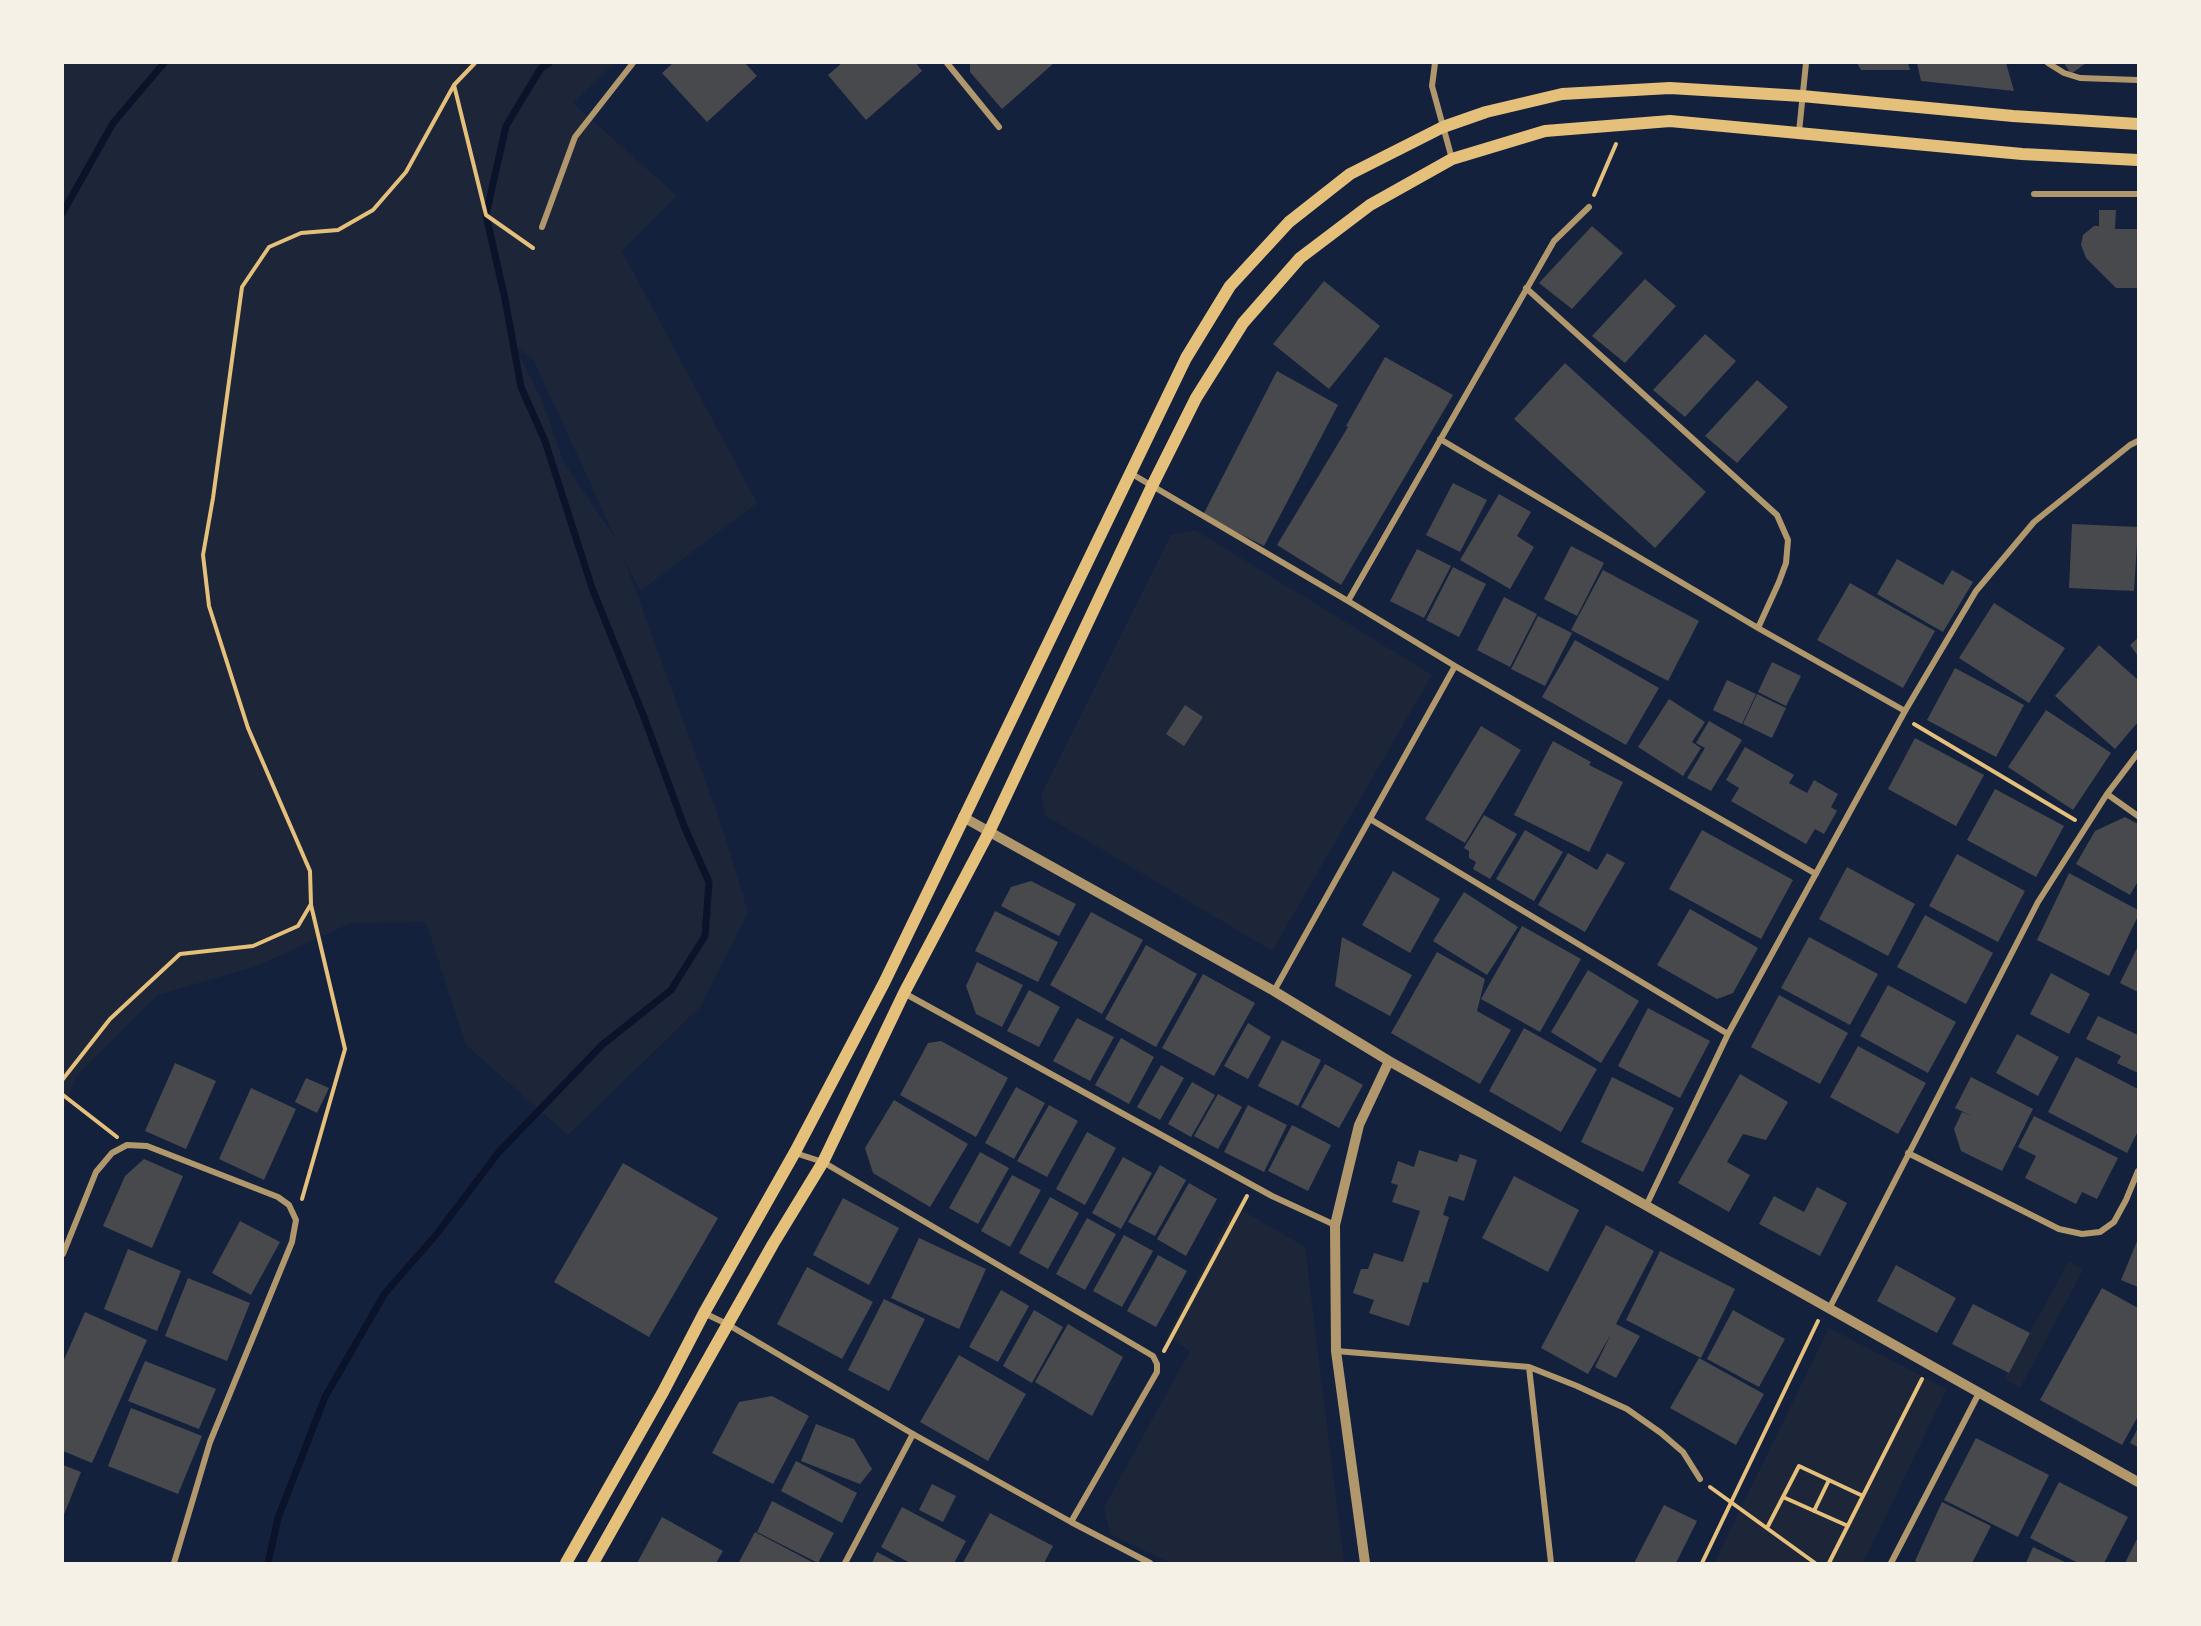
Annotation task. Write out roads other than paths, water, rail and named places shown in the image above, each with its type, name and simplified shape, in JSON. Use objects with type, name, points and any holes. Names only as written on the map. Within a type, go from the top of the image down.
[{"type":"main road","points":[[566,1563],[795,1152],[884,983],[1132,474],[1186,358],[1230,286],[1289,222],[1350,174],[1443,127],[1486,112],[1562,94],[1670,88],[1803,96],[2013,116],[2138,124]]},
{"type":"main road","points":[[593,1563],[727,1324],[823,1162],[904,993],[989,832],[1152,486],[1196,399],[1243,323],[1300,258],[1370,205],[1452,159],[1545,131],[1670,121],[2022,154],[2138,160]]},
{"type":"street","points":[[542,227],[575,137],[633,63]]},
{"type":"street","points":[[947,63],[999,127]]},
{"type":"street","points":[[1435,63],[1432,86],[1452,159]]},
{"type":"street","points":[[1800,132],[1806,63]]},
{"type":"street","points":[[2048,63],[2064,73],[2080,78],[2138,80]]},
{"type":"street","points":[[2034,194],[2138,194]]},
{"type":"street","points":[[1348,601],[1554,240],[1589,207]]},
{"type":"street","points":[[1526,288],[1777,515],[1788,540],[1786,563],[1758,628]]},
{"type":"street","points":[[1440,439],[1903,714]]},
{"type":"street","points":[[1646,1206],[1728,1034],[1903,714],[1976,591],[2034,522],[2138,441]]},
{"type":"street","points":[[1132,474],[1455,666],[1816,874]]},
{"type":"street","points":[[1274,991],[1455,666]]},
{"type":"street","points":[[1827,1308],[2038,902],[2107,794],[2138,753]]},
{"type":"street","points":[[2107,794],[2138,816]]},
{"type":"street","points":[[963,817],[1274,991],[1389,1061],[2138,1482]]},
{"type":"street","points":[[1370,819],[1728,1034]]},
{"type":"street","points":[[904,993],[1253,1185],[1335,1225]]},
{"type":"street","points":[[1365,1563],[1336,1351],[1335,1225],[1359,1125],[1389,1061]]},
{"type":"street","points":[[63,1254],[96,1172],[112,1153],[127,1145],[147,1146],[278,1197],[289,1205],[296,1220],[292,1242],[210,1442],[174,1563]]},
{"type":"street","points":[[795,1152],[823,1162],[1153,1356],[1157,1364],[1157,1372],[1071,1522]]},
{"type":"street","points":[[1908,1153],[2059,1229],[2082,1234],[2100,1232],[2114,1222],[2138,1172]]},
{"type":"street","points":[[704,1313],[727,1324],[913,1434],[1150,1563]]},
{"type":"street","points":[[1336,1351],[1529,1367],[1627,1409],[1683,1452],[1700,1479]]},
{"type":"street","points":[[1529,1367],[1551,1563]]},
{"type":"street","points":[[1891,1563],[1979,1393]]},
{"type":"street","points":[[845,1563],[913,1434]]},
{"type":"waterway","points":[[63,212],[113,123],[164,63]]},
{"type":"waterway","points":[[268,1563],[278,1518],[325,1397],[385,1293],[436,1235],[498,1153],[602,1045],[671,990],[705,936],[709,882],[684,826],[644,717],[592,588],[545,441],[521,387],[505,299],[486,215],[506,126],[541,68],[549,63]]}]
